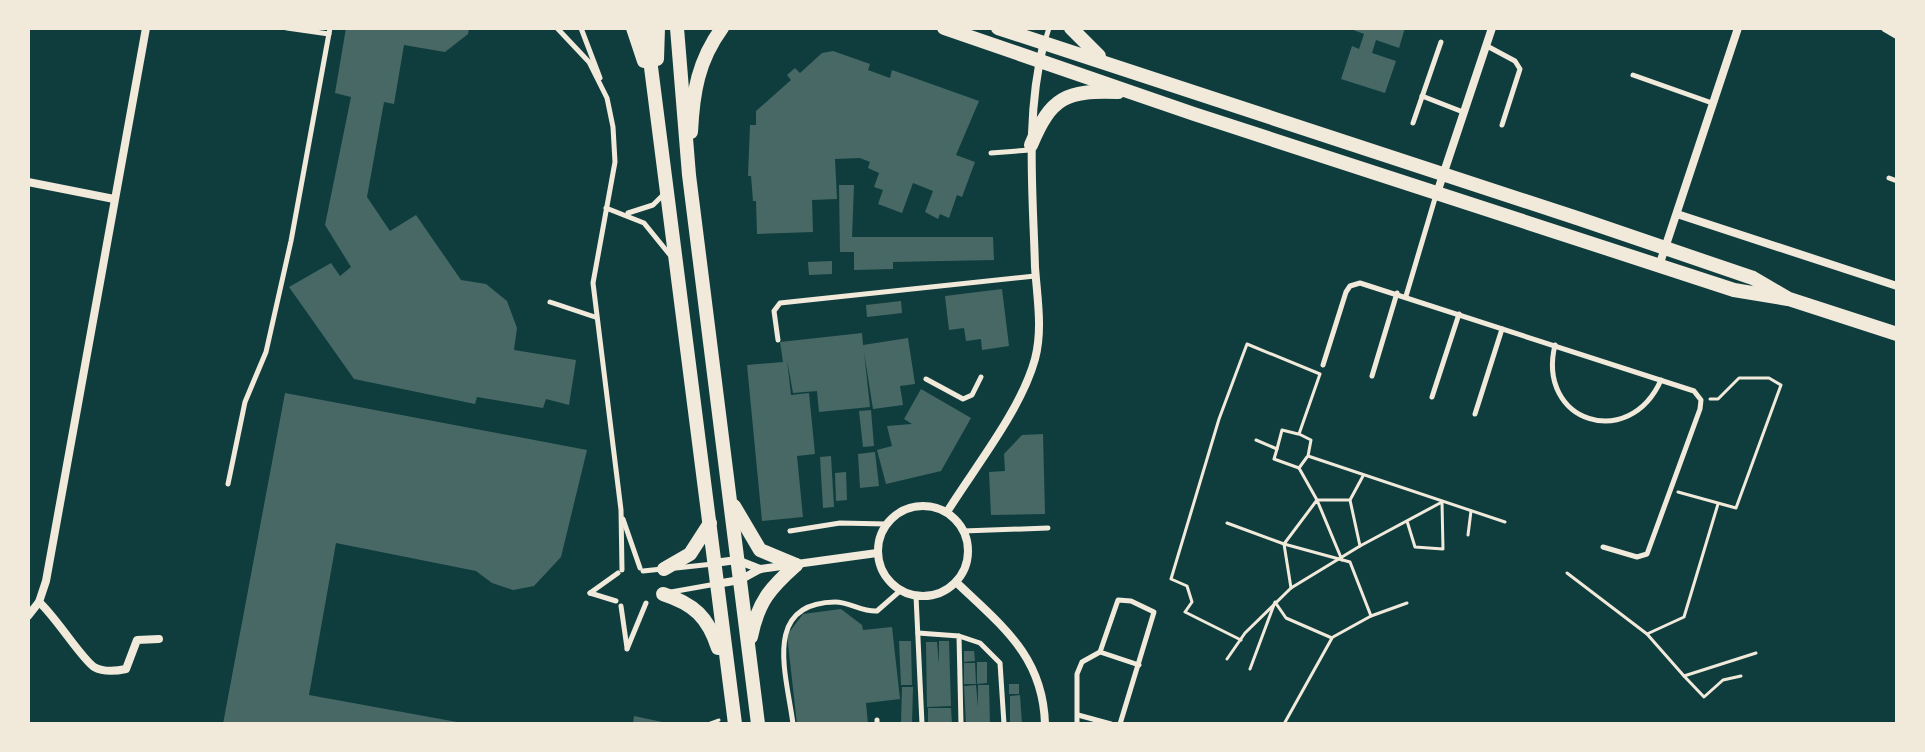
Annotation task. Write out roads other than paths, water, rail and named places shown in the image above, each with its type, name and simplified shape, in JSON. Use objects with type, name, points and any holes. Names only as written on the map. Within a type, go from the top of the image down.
[{"type":"main road","points":[[633,28],[655,95]]},
{"type":"main road","points":[[646,28],[735,724]]},
{"type":"main road","points":[[655,95],[658,28]]},
{"type":"main road","points":[[677,28],[689,175],[758,724]]},
{"type":"main road","points":[[689,175],[696,78],[707,50],[722,28]]},
{"type":"main road","points":[[944,28],[1659,266],[1751,295],[1789,299],[1897,334]]},
{"type":"main road","points":[[998,28],[1047,35],[1106,62],[1753,278],[1789,299]]},
{"type":"main road","points":[[1071,28],[1106,62]]},
{"type":"main road","points":[[1031,148],[1046,113],[1065,96],[1093,91],[1134,93]]},
{"type":"main road","points":[[730,499],[760,550],[796,565],[761,601],[749,650]]},
{"type":"main road","points":[[664,569],[690,554],[710,523]]},
{"type":"main road","points":[[657,594],[683,601],[704,616],[727,674]]},
{"type":"street","points":[[28,616],[39,602],[146,28]]},
{"type":"street","points":[[1437,194],[1492,28]]},
{"type":"street","points":[[1659,266],[1738,28]]},
{"type":"street","points":[[1885,28],[1897,35]]},
{"type":"street","points":[[947,512],[1031,372],[1038,343],[1031,148],[1040,61],[1047,35]]},
{"type":"street","points":[[28,182],[114,199]]},
{"type":"street","points":[[1677,214],[1897,286]]},
{"type":"street","points":[[921,505],[947,512],[963,531],[968,553],[965,569],[956,582],[938,594],[916,596],[901,590],[886,578],[877,553],[886,524],[896,514],[921,505]]},
{"type":"street","points":[[716,584],[740,580],[760,569],[877,553]]},
{"type":"street","points":[[714,563],[737,560],[760,569]]},
{"type":"street","points":[[956,582],[1020,645],[1032,663],[1043,692],[1045,724]]},
{"type":"street","points":[[39,602],[59,620],[91,665],[99,669],[126,669],[137,640],[159,639]]},
{"type":"lane","points":[[228,484],[245,402],[266,352],[288,255],[329,31],[287,28]]},
{"type":"lane","points":[[557,28],[589,62],[603,86]]},
{"type":"lane","points":[[581,28],[603,86],[614,141],[615,162],[593,283],[621,510],[620,571],[590,593],[618,604],[627,649],[646,603]]},
{"type":"lane","points":[[1413,123],[1441,42]]},
{"type":"lane","points":[[1486,46],[1508,56],[1520,69],[1502,125]]},
{"type":"lane","points":[[1633,75],[1713,104]]},
{"type":"lane","points":[[1422,96],[1464,112]]},
{"type":"lane","points":[[991,153],[1031,148]]},
{"type":"lane","points":[[1889,178],[1897,181]]},
{"type":"lane","points":[[627,213],[653,205],[668,184]]},
{"type":"lane","points":[[1406,296],[1437,194]]},
{"type":"lane","points":[[606,208],[627,213],[658,235],[679,271]]},
{"type":"lane","points":[[778,340],[774,311],[780,303],[1036,275]]},
{"type":"lane","points":[[1323,365],[1350,286],[1360,283],[1694,391],[1700,398],[1700,409],[1644,557],[1603,547]]},
{"type":"lane","points":[[1372,376],[1397,293]]},
{"type":"lane","points":[[550,302],[595,317]]},
{"type":"lane","points":[[1432,397],[1459,314]]},
{"type":"lane","points":[[1475,414],[1502,329]]},
{"type":"lane","points":[[1555,345],[1552,364],[1556,388],[1568,405],[1584,418],[1602,423],[1627,416],[1652,398],[1661,380]]},
{"type":"lane","points":[[926,379],[963,399],[972,395],[981,377]]},
{"type":"lane","points":[[621,510],[641,569],[714,563]]},
{"type":"lane","points":[[790,531],[840,523],[886,524]]},
{"type":"lane","points":[[963,531],[1048,528]]},
{"type":"lane","points":[[657,594],[716,584]]},
{"type":"lane","points":[[793,724],[784,644],[793,616],[811,605],[836,602],[877,611],[901,590]]},
{"type":"lane","points":[[916,596],[922,724]]},
{"type":"lane","points":[[1100,652],[1117,602],[1122,599],[1131,601],[1155,614],[1120,724]]},
{"type":"lane","points":[[918,633],[959,636],[980,643],[1000,663],[1004,724]]},
{"type":"lane","points":[[959,636],[961,724]]},
{"type":"lane","points":[[1077,724],[1077,669],[1086,657],[1100,652],[1139,665]]},
{"type":"lane","points":[[1078,715],[1111,724]]}]
